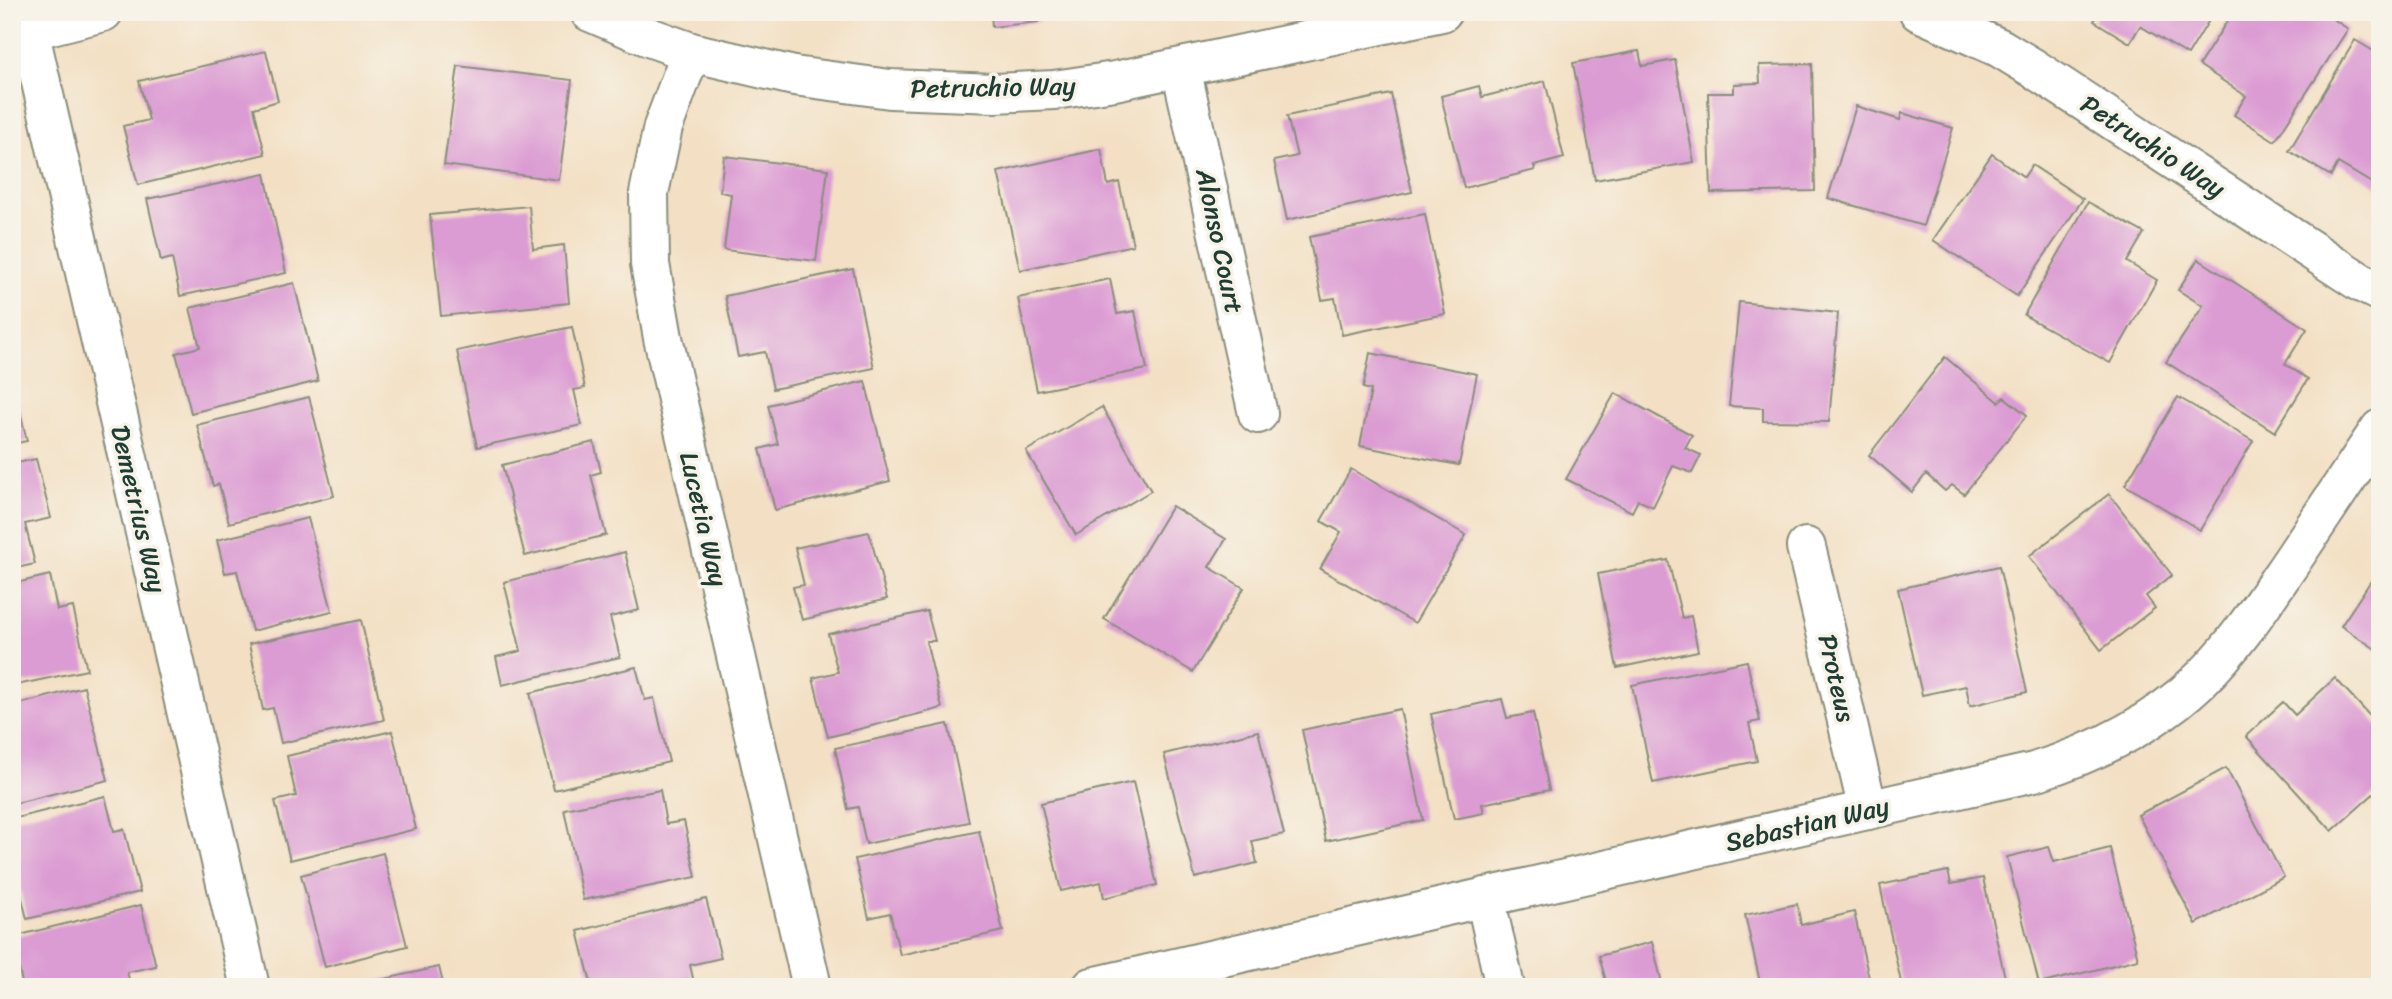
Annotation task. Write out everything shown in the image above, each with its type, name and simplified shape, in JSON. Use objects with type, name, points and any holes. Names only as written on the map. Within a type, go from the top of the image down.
[{"type":"street","points":[[20,33],[103,12]]},
{"type":"street","name":"Petruchio Way","points":[[590,12],[691,52],[794,76],[890,89],[995,93],[1054,90],[1181,68],[1441,12]]},
{"type":"street","name":"Petruchio Way","points":[[1919,12],[2000,48],[2033,68],[2360,282],[2380,292]]},
{"type":"street","name":"Demetrius Way","points":[[20,33],[250,987]]},
{"type":"street","name":"Lucetia Way","points":[[691,52],[663,127],[649,193],[649,264],[663,338],[812,987]]},
{"type":"street","name":"Alonso Court","points":[[1181,68],[1258,414]]},
{"type":"street","name":"Sebastian Way","points":[[1092,987],[2034,772],[2078,758],[2116,740],[2159,713],[2199,681],[2229,649],[2255,616],[2380,429]]},
{"type":"street","name":"Proteus","points":[[1806,547],[1868,810]]},
{"type":"street","points":[[1485,897],[1505,987]]},
{"type":"building","points":[[991,12],[1037,12],[1038,22],[992,27]]},
{"type":"building","points":[[2099,12],[2214,12],[2188,55],[2140,26],[2130,43],[2094,21]]},
{"type":"building","points":[[2233,12],[2323,12],[2348,29],[2275,141],[2234,115],[2246,96],[2199,65]]},
{"type":"building","points":[[2355,40],[2380,55],[2380,188],[2338,163],[2331,176],[2289,151]]},
{"type":"building","points":[[266,51],[278,101],[254,108],[265,154],[138,185],[123,126],[149,120],[139,81]]},
{"type":"building","points":[[1639,51],[1642,66],[1675,60],[1694,162],[1595,180],[1573,63]]},
{"type":"building","points":[[1812,64],[1815,191],[1711,193],[1708,93],[1734,93],[1734,84],[1760,83],[1759,65]]},
{"type":"building","points":[[458,66],[572,80],[559,180],[444,165]]},
{"type":"building","points":[[1545,81],[1564,158],[1534,166],[1535,170],[1464,188],[1441,96],[1479,86],[1482,97]]},
{"type":"building","points":[[1391,94],[1412,192],[1287,220],[1274,161],[1297,156],[1287,116]]},
{"type":"building","points":[[1856,106],[1900,120],[1902,113],[1953,128],[1923,226],[1828,198]]},
{"type":"building","points":[[1101,149],[1108,185],[1119,182],[1133,245],[1020,270],[998,172]]},
{"type":"building","points":[[1992,154],[2024,177],[2032,165],[2083,199],[2017,296],[1933,240]]},
{"type":"building","points":[[724,156],[828,169],[816,261],[724,250],[731,194],[720,192]]},
{"type":"building","points":[[265,174],[286,273],[180,296],[172,258],[161,261],[147,199]]},
{"type":"building","points":[[2088,202],[2144,233],[2127,262],[2157,280],[2110,363],[2024,315]]},
{"type":"building","points":[[529,206],[533,249],[564,245],[569,303],[441,316],[430,215]]},
{"type":"building","points":[[1425,214],[1445,314],[1342,335],[1335,298],[1322,300],[1309,237]]},
{"type":"building","points":[[2198,259],[2307,329],[2285,364],[2308,379],[2275,432],[2166,362],[2203,306],[2178,290]]},
{"type":"building","points":[[853,269],[874,368],[773,389],[765,352],[738,357],[725,296]]},
{"type":"building","points":[[1110,279],[1117,314],[1135,311],[1147,369],[1037,391],[1018,298]]},
{"type":"building","points":[[294,283],[318,381],[191,413],[176,353],[200,347],[190,308]]},
{"type":"building","points":[[1739,302],[1838,313],[1829,422],[1763,421],[1763,408],[1729,406]]},
{"type":"building","points":[[572,327],[585,388],[574,390],[582,425],[477,447],[457,351]]},
{"type":"building","points":[[1370,353],[1477,374],[1459,465],[1360,446],[1371,390],[1363,388]]},
{"type":"building","points":[[1945,357],[1999,402],[2004,397],[2027,415],[1964,494],[1952,485],[1945,491],[1926,474],[1912,492],[1869,455]]},
{"type":"building","points":[[12,377],[27,441],[12,444]]},
{"type":"building","points":[[865,381],[890,481],[775,510],[760,449],[778,444],[768,405]]},
{"type":"building","points":[[1615,393],[1692,435],[1685,448],[1701,455],[1692,473],[1673,466],[1653,507],[1638,500],[1632,512],[1566,479]]},
{"type":"building","points":[[309,397],[334,496],[229,523],[219,484],[213,486],[197,425]]},
{"type":"building","points":[[2178,397],[2253,441],[2200,530],[2125,485]]},
{"type":"building","points":[[1102,407],[1151,491],[1076,535],[1026,451]]},
{"type":"building","points":[[594,442],[601,472],[591,475],[606,535],[525,556],[502,465]]},
{"type":"building","points":[[36,459],[51,518],[25,524],[35,564],[12,569],[12,464]]},
{"type":"building","points":[[1351,469],[1466,535],[1415,623],[1320,569],[1341,532],[1321,521]]},
{"type":"building","points":[[2109,494],[2172,575],[2146,596],[2155,608],[2101,650],[2029,556]]},
{"type":"building","points":[[1172,506],[1226,539],[1209,567],[1244,588],[1193,672],[1104,619]]},
{"type":"building","points":[[308,518],[332,611],[252,631],[237,571],[225,573],[217,540]]},
{"type":"building","points":[[869,532],[887,599],[802,620],[793,587],[804,585],[795,548]]},
{"type":"building","points":[[625,552],[639,610],[610,617],[620,657],[502,685],[496,657],[521,651],[504,582]]},
{"type":"building","points":[[1668,560],[1682,618],[1691,616],[1698,651],[1617,668],[1598,574]]},
{"type":"building","points":[[1999,566],[2027,692],[1970,706],[1966,686],[1922,695],[1898,589]]},
{"type":"building","points":[[2380,567],[2380,652],[2341,626]]},
{"type":"building","points":[[50,575],[57,610],[73,607],[87,670],[12,686],[12,584]]},
{"type":"building","points":[[927,611],[935,641],[926,641],[942,708],[828,737],[813,678],[838,672],[828,634]]},
{"type":"building","points":[[361,620],[384,720],[281,743],[273,708],[263,710],[249,644]]},
{"type":"building","points":[[1747,661],[1760,721],[1749,723],[1757,761],[1653,783],[1632,685]]},
{"type":"building","points":[[636,667],[645,700],[654,698],[669,762],[554,790],[530,693]]},
{"type":"building","points":[[2335,678],[2380,727],[2380,788],[2332,831],[2246,736],[2283,702],[2295,715]]},
{"type":"building","points":[[84,687],[108,780],[16,803],[12,790],[12,706]]},
{"type":"building","points":[[1502,699],[1507,718],[1533,713],[1549,790],[1482,804],[1484,813],[1454,819],[1431,714]]},
{"type":"building","points":[[1400,709],[1423,820],[1326,841],[1302,730]]},
{"type":"building","points":[[948,724],[969,822],[866,844],[858,807],[848,809],[835,748]]},
{"type":"building","points":[[392,731],[416,829],[290,860],[275,801],[296,796],[287,756]]},
{"type":"building","points":[[1258,731],[1284,834],[1252,841],[1257,863],[1195,878],[1164,754]]},
{"type":"building","points":[[2226,768],[2284,877],[2196,924],[2138,815]]},
{"type":"building","points":[[1133,782],[1157,885],[1104,898],[1101,882],[1061,891],[1041,803]]},
{"type":"building","points":[[660,790],[666,824],[684,821],[696,877],[583,900],[564,809]]},
{"type":"building","points":[[105,796],[114,831],[124,829],[140,892],[27,919],[12,857],[12,819]]},
{"type":"building","points":[[979,831],[1003,931],[900,955],[890,913],[869,918],[855,859]]},
{"type":"building","points":[[2049,847],[2054,862],[2110,848],[2138,959],[2039,984],[2007,857]]},
{"type":"building","points":[[383,853],[407,946],[325,967],[301,875]]},
{"type":"building","points":[[1948,871],[1951,884],[1983,878],[2007,987],[1902,987],[1880,885]]},
{"type":"building","points":[[706,899],[721,958],[690,965],[695,987],[592,987],[578,931]]},
{"type":"building","points":[[1797,904],[1801,925],[1854,912],[1871,987],[1761,987],[1745,915]]},
{"type":"building","points":[[141,905],[156,966],[127,972],[131,987],[23,987],[12,937]]},
{"type":"building","points":[[1652,942],[1663,987],[1589,987],[1606,981],[1599,956]]},
{"type":"building","points":[[439,967],[444,987],[353,986]]}]
